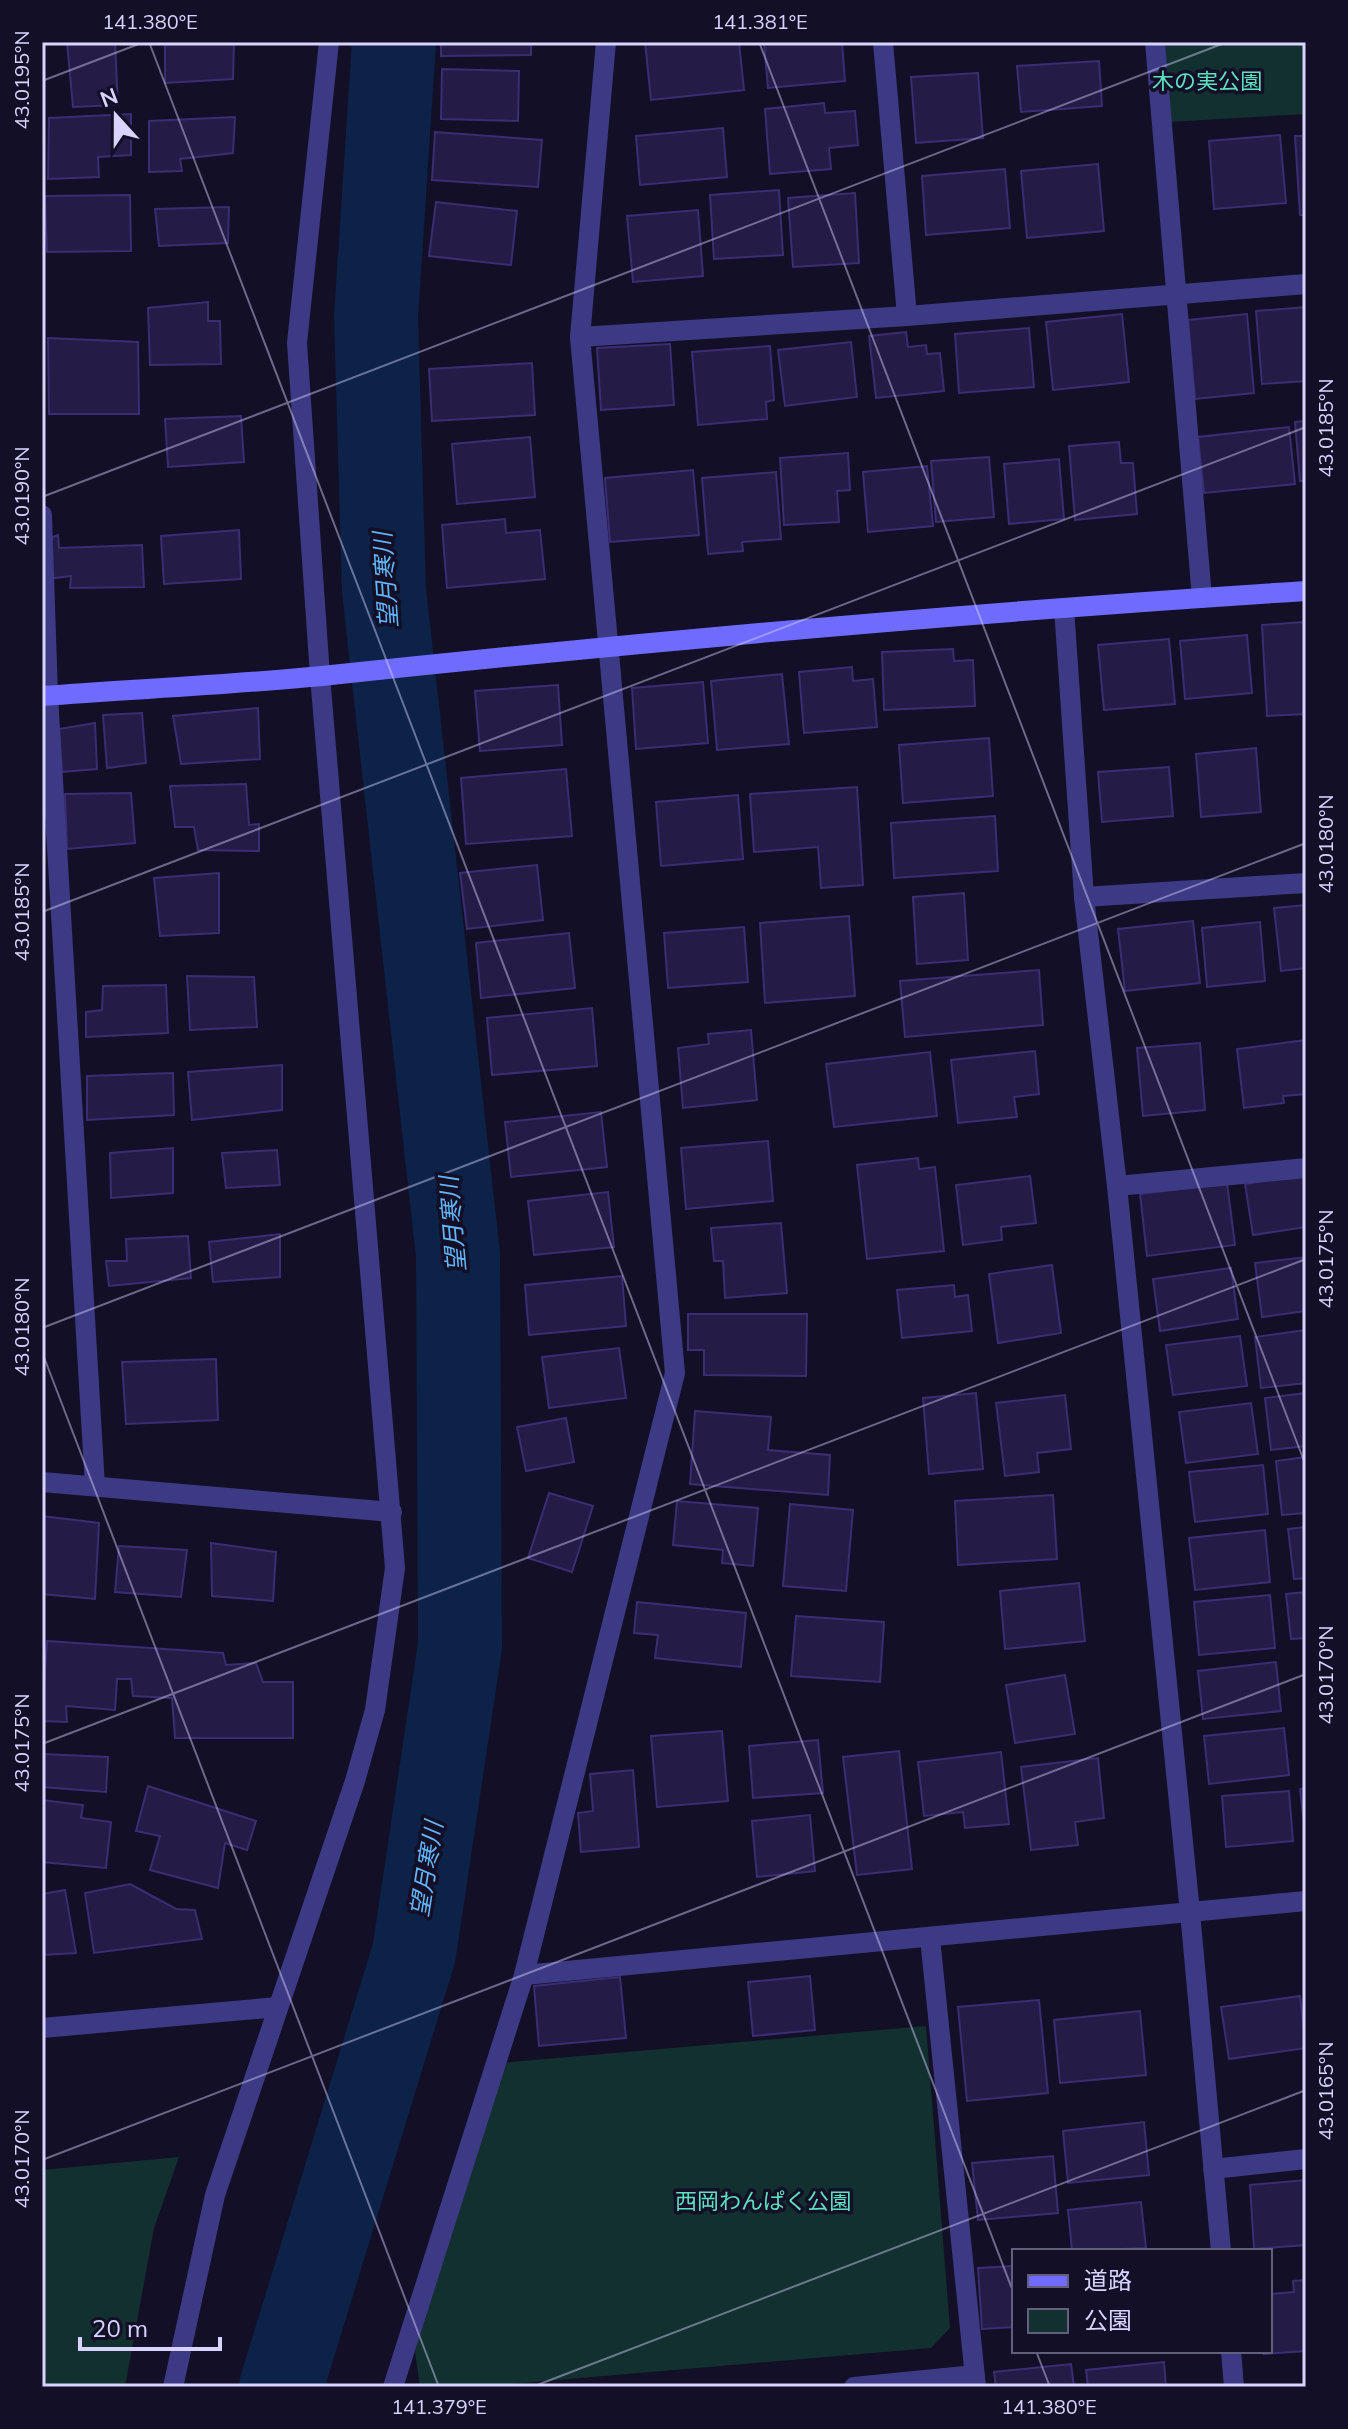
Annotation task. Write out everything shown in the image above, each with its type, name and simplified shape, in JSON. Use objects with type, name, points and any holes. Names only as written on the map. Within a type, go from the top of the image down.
[{"type":"street","points":[[173,2387],[215,2195],[355,1781],[375,1710],[395,1568],[330,675],[297,343],[329,42]]},
{"type":"street","points":[[393,2387],[524,1975],[675,1373],[580,337],[606,42]]},
{"type":"street","points":[[883,42],[907,316]]},
{"type":"street","points":[[1155,42],[1202,598]]},
{"type":"street","points":[[580,337],[907,316],[1306,284]]},
{"type":"street","points":[[42,515],[45,696],[95,1486]]},
{"type":"street","points":[[45,696],[330,675],[608,647],[1064,608],[1306,591]]},
{"type":"street","points":[[1064,608],[1084,897],[1117,1186],[1221,2249]]},
{"type":"street","points":[[1084,897],[1306,883]]},
{"type":"street","points":[[1117,1186],[1306,1168]]},
{"type":"street","points":[[42,1482],[392,1512]]},
{"type":"street","points":[[524,1975],[1306,1901]]},
{"type":"street","points":[[854,2387],[975,2381],[930,1938]]},
{"type":"street","points":[[42,2028],[278,2007]]},
{"type":"street","points":[[1213,2169],[1306,2159]]},
{"type":"street","points":[[1231,2353],[1234,2387]]},
{"type":"green space","name":"木の実公園","points":[[1163,42],[1306,42],[1306,114],[1169,122]]},
{"type":"green space","name":"西岡わんぱく公園","points":[[926,2026],[950,2328],[931,2348],[475,2387],[420,2387],[415,2352],[489,2064]]},
{"type":"green space","points":[[179,2157],[154,2228],[125,2387],[42,2387],[42,2170]]},
{"type":"building","points":[[67,42],[115,42],[118,105],[73,107]]},
{"type":"building","points":[[165,42],[234,42],[233,79],[165,83]]},
{"type":"building","points":[[441,42],[531,42],[531,55],[441,56]]},
{"type":"building","points":[[645,42],[739,42],[744,90],[651,100]]},
{"type":"building","points":[[764,42],[842,42],[845,81],[768,88]]},
{"type":"building","points":[[1099,61],[1102,106],[1021,112],[1017,66]]},
{"type":"building","points":[[442,69],[519,71],[518,121],[441,119]]},
{"type":"building","points":[[978,73],[983,138],[916,143],[911,77]]},
{"type":"building","points":[[824,103],[825,113],[855,111],[858,145],[829,148],[831,169],[770,174],[765,109]]},
{"type":"building","points":[[131,114],[131,155],[98,157],[99,177],[48,179],[49,118]]},
{"type":"building","points":[[235,117],[233,153],[180,159],[182,171],[149,172],[149,121]]},
{"type":"building","points":[[723,128],[727,177],[640,185],[636,136]]},
{"type":"building","points":[[435,132],[542,140],[538,187],[432,180]]},
{"type":"building","points":[[1280,135],[1286,203],[1214,209],[1209,141]]},
{"type":"building","points":[[1295,136],[1306,136],[1306,215],[1300,215]]},
{"type":"building","points":[[1098,164],[1104,231],[1027,238],[1021,171]]},
{"type":"building","points":[[1005,169],[1010,228],[926,235],[922,176]]},
{"type":"building","points":[[779,190],[783,255],[714,259],[710,195]]},
{"type":"building","points":[[855,193],[859,263],[793,267],[788,198]]},
{"type":"building","points":[[130,195],[131,251],[47,252],[45,196]]},
{"type":"building","points":[[436,202],[517,211],[511,265],[429,256]]},
{"type":"building","points":[[229,207],[228,243],[159,246],[155,209]]},
{"type":"building","points":[[698,210],[703,276],[633,282],[627,216]]},
{"type":"building","points":[[208,302],[208,321],[220,321],[221,364],[150,365],[148,308]]},
{"type":"building","points":[[1306,307],[1306,381],[1262,384],[1256,311]]},
{"type":"building","points":[[1122,314],[1129,382],[1053,390],[1046,322]]},
{"type":"building","points":[[1247,314],[1254,393],[1195,399],[1188,320]]},
{"type":"building","points":[[1029,328],[1034,387],[959,393],[955,334]]},
{"type":"building","points":[[906,332],[908,347],[926,345],[927,354],[940,353],[944,391],[876,398],[869,336]]},
{"type":"building","points":[[48,338],[138,342],[139,414],[49,414]]},
{"type":"building","points":[[851,342],[857,397],[785,406],[778,350]]},
{"type":"building","points":[[670,344],[674,405],[601,410],[597,348]]},
{"type":"building","points":[[770,346],[774,400],[766,402],[767,419],[698,425],[692,352]]},
{"type":"building","points":[[532,363],[535,415],[432,421],[429,369]]},
{"type":"building","points":[[241,416],[244,462],[168,467],[165,419]]},
{"type":"building","points":[[1306,421],[1306,481],[1300,481],[1295,422]]},
{"type":"building","points":[[1289,427],[1295,484],[1204,493],[1198,437]]},
{"type":"building","points":[[530,437],[535,497],[457,504],[452,444]]},
{"type":"building","points":[[1119,442],[1121,463],[1133,463],[1137,514],[1075,520],[1069,446]]},
{"type":"building","points":[[848,453],[850,490],[837,491],[839,522],[784,525],[780,458]]},
{"type":"building","points":[[989,457],[994,517],[936,522],[931,461]]},
{"type":"building","points":[[1059,459],[1064,519],[1009,524],[1004,464]]},
{"type":"building","points":[[927,466],[933,526],[868,532],[863,472]]},
{"type":"building","points":[[693,470],[699,535],[610,542],[605,478]]},
{"type":"building","points":[[776,472],[781,539],[742,542],[743,551],[708,554],[702,478]]},
{"type":"building","points":[[505,519],[506,533],[540,530],[545,579],[447,588],[442,525]]},
{"type":"building","points":[[239,530],[241,579],[164,584],[161,536]]},
{"type":"building","points":[[58,535],[59,548],[142,545],[144,587],[70,588],[71,576],[47,579],[48,539]]},
{"type":"building","points":[[1304,622],[1306,714],[1267,716],[1262,625]]},
{"type":"building","points":[[1247,635],[1252,693],[1185,699],[1180,641]]},
{"type":"building","points":[[1169,639],[1175,704],[1104,710],[1098,645]]},
{"type":"building","points":[[953,649],[954,661],[973,660],[975,706],[884,710],[882,652]]},
{"type":"building","points":[[852,667],[853,681],[873,679],[877,727],[804,733],[799,672]]},
{"type":"building","points":[[782,674],[789,744],[717,750],[711,681]]},
{"type":"building","points":[[703,682],[708,743],[636,749],[632,688]]},
{"type":"building","points":[[558,685],[562,745],[480,751],[475,691]]},
{"type":"building","points":[[258,708],[260,759],[181,764],[173,716]]},
{"type":"building","points":[[142,713],[146,763],[107,768],[103,715]]},
{"type":"building","points":[[95,723],[97,769],[62,772],[59,729]]},
{"type":"building","points":[[989,738],[993,796],[903,803],[899,745]]},
{"type":"building","points":[[1256,748],[1261,812],[1201,817],[1196,754]]},
{"type":"building","points":[[1169,767],[1173,816],[1102,822],[1098,772]]},
{"type":"building","points":[[566,769],[572,836],[466,844],[461,778]]},
{"type":"building","points":[[246,784],[249,825],[259,824],[259,851],[198,850],[194,827],[175,827],[170,786]]},
{"type":"building","points":[[857,787],[863,885],[821,888],[818,847],[754,852],[750,794]]},
{"type":"building","points":[[131,793],[135,843],[67,849],[65,794]]},
{"type":"building","points":[[738,795],[743,859],[661,866],[656,802]]},
{"type":"building","points":[[995,816],[998,871],[894,878],[891,823]]},
{"type":"building","points":[[537,865],[543,920],[467,929],[460,873]]},
{"type":"building","points":[[219,873],[219,933],[160,936],[154,878]]},
{"type":"building","points":[[964,893],[968,960],[917,964],[913,897]]},
{"type":"building","points":[[1306,905],[1306,968],[1281,971],[1274,908]]},
{"type":"building","points":[[849,916],[855,996],[765,1003],[760,923]]},
{"type":"building","points":[[1193,921],[1200,983],[1125,991],[1118,929]]},
{"type":"building","points":[[1260,922],[1265,981],[1207,987],[1202,928]]},
{"type":"building","points":[[744,927],[748,982],[668,988],[664,933]]},
{"type":"building","points":[[569,933],[575,988],[481,998],[476,943]]},
{"type":"building","points":[[1039,970],[1043,1025],[905,1037],[900,981]]},
{"type":"building","points":[[187,976],[254,977],[257,1027],[190,1030]]},
{"type":"building","points":[[166,985],[168,1033],[86,1037],[86,1012],[102,1010],[103,986]]},
{"type":"building","points":[[592,1008],[597,1066],[492,1075],[487,1018]]},
{"type":"building","points":[[751,1030],[757,1100],[683,1108],[678,1048],[709,1044],[708,1034]]},
{"type":"building","points":[[1306,1040],[1306,1094],[1283,1096],[1284,1103],[1244,1108],[1237,1049]]},
{"type":"building","points":[[1200,1043],[1205,1110],[1143,1116],[1137,1048]]},
{"type":"building","points":[[1035,1051],[1039,1094],[1014,1097],[1017,1117],[958,1123],[951,1060]]},
{"type":"building","points":[[930,1052],[937,1116],[834,1127],[826,1064]]},
{"type":"building","points":[[282,1065],[282,1110],[192,1120],[188,1072]]},
{"type":"building","points":[[173,1073],[174,1115],[87,1120],[87,1076]]},
{"type":"building","points":[[601,1112],[607,1167],[511,1177],[505,1122]]},
{"type":"building","points":[[768,1141],[773,1201],[686,1209],[681,1148]]},
{"type":"building","points":[[173,1148],[173,1193],[111,1198],[110,1153]]},
{"type":"building","points":[[277,1150],[280,1185],[226,1188],[222,1153]]},
{"type":"building","points":[[918,1158],[919,1169],[935,1167],[944,1251],[867,1259],[857,1165]]},
{"type":"building","points":[[1306,1174],[1306,1227],[1253,1235],[1245,1184]]},
{"type":"building","points":[[1030,1176],[1036,1223],[1001,1227],[1002,1240],[963,1245],[956,1185]]},
{"type":"building","points":[[1227,1183],[1235,1245],[1147,1256],[1140,1194]]},
{"type":"building","points":[[608,1192],[614,1247],[534,1255],[528,1201]]},
{"type":"building","points":[[781,1223],[787,1293],[725,1298],[723,1261],[714,1261],[711,1228]]},
{"type":"building","points":[[280,1234],[280,1277],[213,1282],[209,1242]]},
{"type":"building","points":[[188,1236],[191,1278],[109,1286],[106,1261],[127,1261],[126,1239]]},
{"type":"building","points":[[1306,1257],[1306,1311],[1262,1317],[1255,1263]]},
{"type":"building","points":[[1052,1265],[1061,1333],[998,1343],[989,1274]]},
{"type":"building","points":[[1231,1268],[1238,1319],[1160,1331],[1153,1279]]},
{"type":"building","points":[[622,1276],[626,1326],[529,1335],[525,1285]]},
{"type":"building","points":[[954,1285],[955,1297],[968,1295],[972,1331],[902,1338],[897,1290]]},
{"type":"building","points":[[688,1314],[807,1314],[806,1376],[704,1375],[704,1350],[688,1350]]},
{"type":"building","points":[[1306,1330],[1306,1383],[1261,1388],[1255,1337]]},
{"type":"building","points":[[1240,1336],[1247,1386],[1173,1395],[1166,1345]]},
{"type":"building","points":[[619,1348],[626,1398],[549,1408],[542,1357]]},
{"type":"building","points":[[216,1359],[218,1420],[126,1424],[122,1362]]},
{"type":"building","points":[[976,1393],[983,1469],[929,1474],[923,1398]]},
{"type":"building","points":[[1306,1393],[1306,1446],[1271,1450],[1265,1398]]},
{"type":"building","points":[[1065,1395],[1071,1449],[1037,1453],[1039,1472],[1005,1476],[996,1403]]},
{"type":"building","points":[[1251,1403],[1258,1454],[1186,1463],[1179,1412]]},
{"type":"building","points":[[695,1411],[771,1417],[768,1450],[830,1455],[828,1495],[690,1484]]},
{"type":"building","points":[[566,1418],[574,1462],[526,1471],[517,1427]]},
{"type":"building","points":[[1306,1457],[1306,1513],[1282,1515],[1276,1461]]},
{"type":"building","points":[[1263,1465],[1268,1514],[1195,1522],[1189,1472]]},
{"type":"building","points":[[549,1493],[593,1506],[572,1572],[528,1558]]},
{"type":"building","points":[[1053,1495],[1057,1559],[958,1565],[955,1501]]},
{"type":"building","points":[[677,1501],[758,1508],[753,1566],[722,1563],[723,1550],[673,1545]]},
{"type":"building","points":[[790,1504],[853,1510],[846,1591],[783,1586]]},
{"type":"building","points":[[42,1516],[99,1523],[95,1599],[42,1594]]},
{"type":"building","points":[[1306,1527],[1306,1578],[1294,1579],[1288,1529]]},
{"type":"building","points":[[1265,1530],[1270,1582],[1195,1590],[1189,1538]]},
{"type":"building","points":[[211,1543],[276,1552],[273,1601],[212,1596]]},
{"type":"building","points":[[119,1546],[187,1550],[181,1597],[115,1592]]},
{"type":"building","points":[[1079,1583],[1085,1641],[1005,1649],[1000,1591]]},
{"type":"building","points":[[1306,1592],[1306,1638],[1291,1639],[1286,1594]]},
{"type":"building","points":[[1270,1595],[1275,1648],[1199,1655],[1194,1602]]},
{"type":"building","points":[[637,1602],[746,1613],[741,1667],[655,1658],[658,1635],[634,1633]]},
{"type":"building","points":[[796,1616],[884,1622],[880,1682],[791,1676]]},
{"type":"building","points":[[47,1641],[223,1653],[226,1665],[256,1663],[263,1682],[293,1682],[293,1738],[175,1738],[172,1698],[133,1696],[131,1679],[117,1679],[115,1710],[66,1706],[67,1722],[42,1721]]},
{"type":"building","points":[[1276,1662],[1281,1711],[1203,1719],[1198,1671]]},
{"type":"building","points":[[1065,1675],[1075,1734],[1015,1743],[1006,1685]]},
{"type":"building","points":[[1284,1728],[1289,1775],[1209,1784],[1204,1736]]},
{"type":"building","points":[[722,1731],[728,1801],[657,1807],[651,1736]]},
{"type":"building","points":[[818,1740],[823,1793],[753,1798],[749,1746]]},
{"type":"building","points":[[899,1751],[912,1869],[857,1875],[843,1757]]},
{"type":"building","points":[[1001,1752],[1009,1824],[965,1828],[963,1812],[924,1816],[918,1762]]},
{"type":"building","points":[[42,1754],[108,1757],[106,1792],[42,1787]]},
{"type":"building","points":[[1098,1758],[1104,1818],[1075,1822],[1078,1845],[1031,1850],[1021,1767]]},
{"type":"building","points":[[633,1770],[639,1847],[581,1852],[578,1813],[593,1811],[590,1774]]},
{"type":"building","points":[[148,1786],[256,1821],[247,1850],[225,1843],[218,1888],[150,1870],[160,1836],[136,1831]]},
{"type":"building","points":[[1306,1788],[1306,1833],[1305,1833],[1300,1789]]},
{"type":"building","points":[[1289,1791],[1293,1841],[1226,1847],[1222,1796]]},
{"type":"building","points":[[42,1800],[83,1805],[81,1818],[111,1822],[106,1868],[42,1862]]},
{"type":"building","points":[[810,1815],[815,1871],[757,1877],[752,1821]]},
{"type":"building","points":[[130,1884],[176,1909],[195,1910],[202,1939],[94,1953],[85,1893]]},
{"type":"building","points":[[65,1890],[76,1953],[42,1955],[42,1894]]},
{"type":"building","points":[[810,1976],[815,2030],[753,2036],[748,1982]]},
{"type":"building","points":[[620,1977],[626,2038],[539,2046],[534,1986]]},
{"type":"building","points":[[1300,1996],[1306,2048],[1229,2059],[1221,2007]]},
{"type":"building","points":[[1039,2000],[1048,2093],[967,2101],[958,2007]]},
{"type":"building","points":[[1140,2011],[1146,2075],[1060,2083],[1054,2020]]},
{"type":"building","points":[[1144,2122],[1149,2175],[1068,2183],[1063,2131]]},
{"type":"building","points":[[1053,2156],[1058,2213],[978,2220],[972,2163]]},
{"type":"building","points":[[1306,2180],[1306,2245],[1254,2249],[1250,2185]]},
{"type":"building","points":[[1141,2202],[1146,2248],[1072,2249],[1068,2210]]},
{"type":"building","points":[[1012,2266],[1012,2327],[982,2329],[978,2268]]},
{"type":"building","points":[[1306,2280],[1306,2351],[1264,2354],[1272,2353],[1272,2294],[1294,2292],[1293,2281]]},
{"type":"building","points":[[1164,2362],[1166,2387],[1088,2387],[1086,2370]]},
{"type":"building","points":[[1071,2364],[1074,2387],[996,2387],[994,2372]]},
{"type":"waterway","name":"望月寒川","points":[[281,2387],[414,1953],[460,1646],[458,1255],[384,591],[376,317],[394,42]]}]
